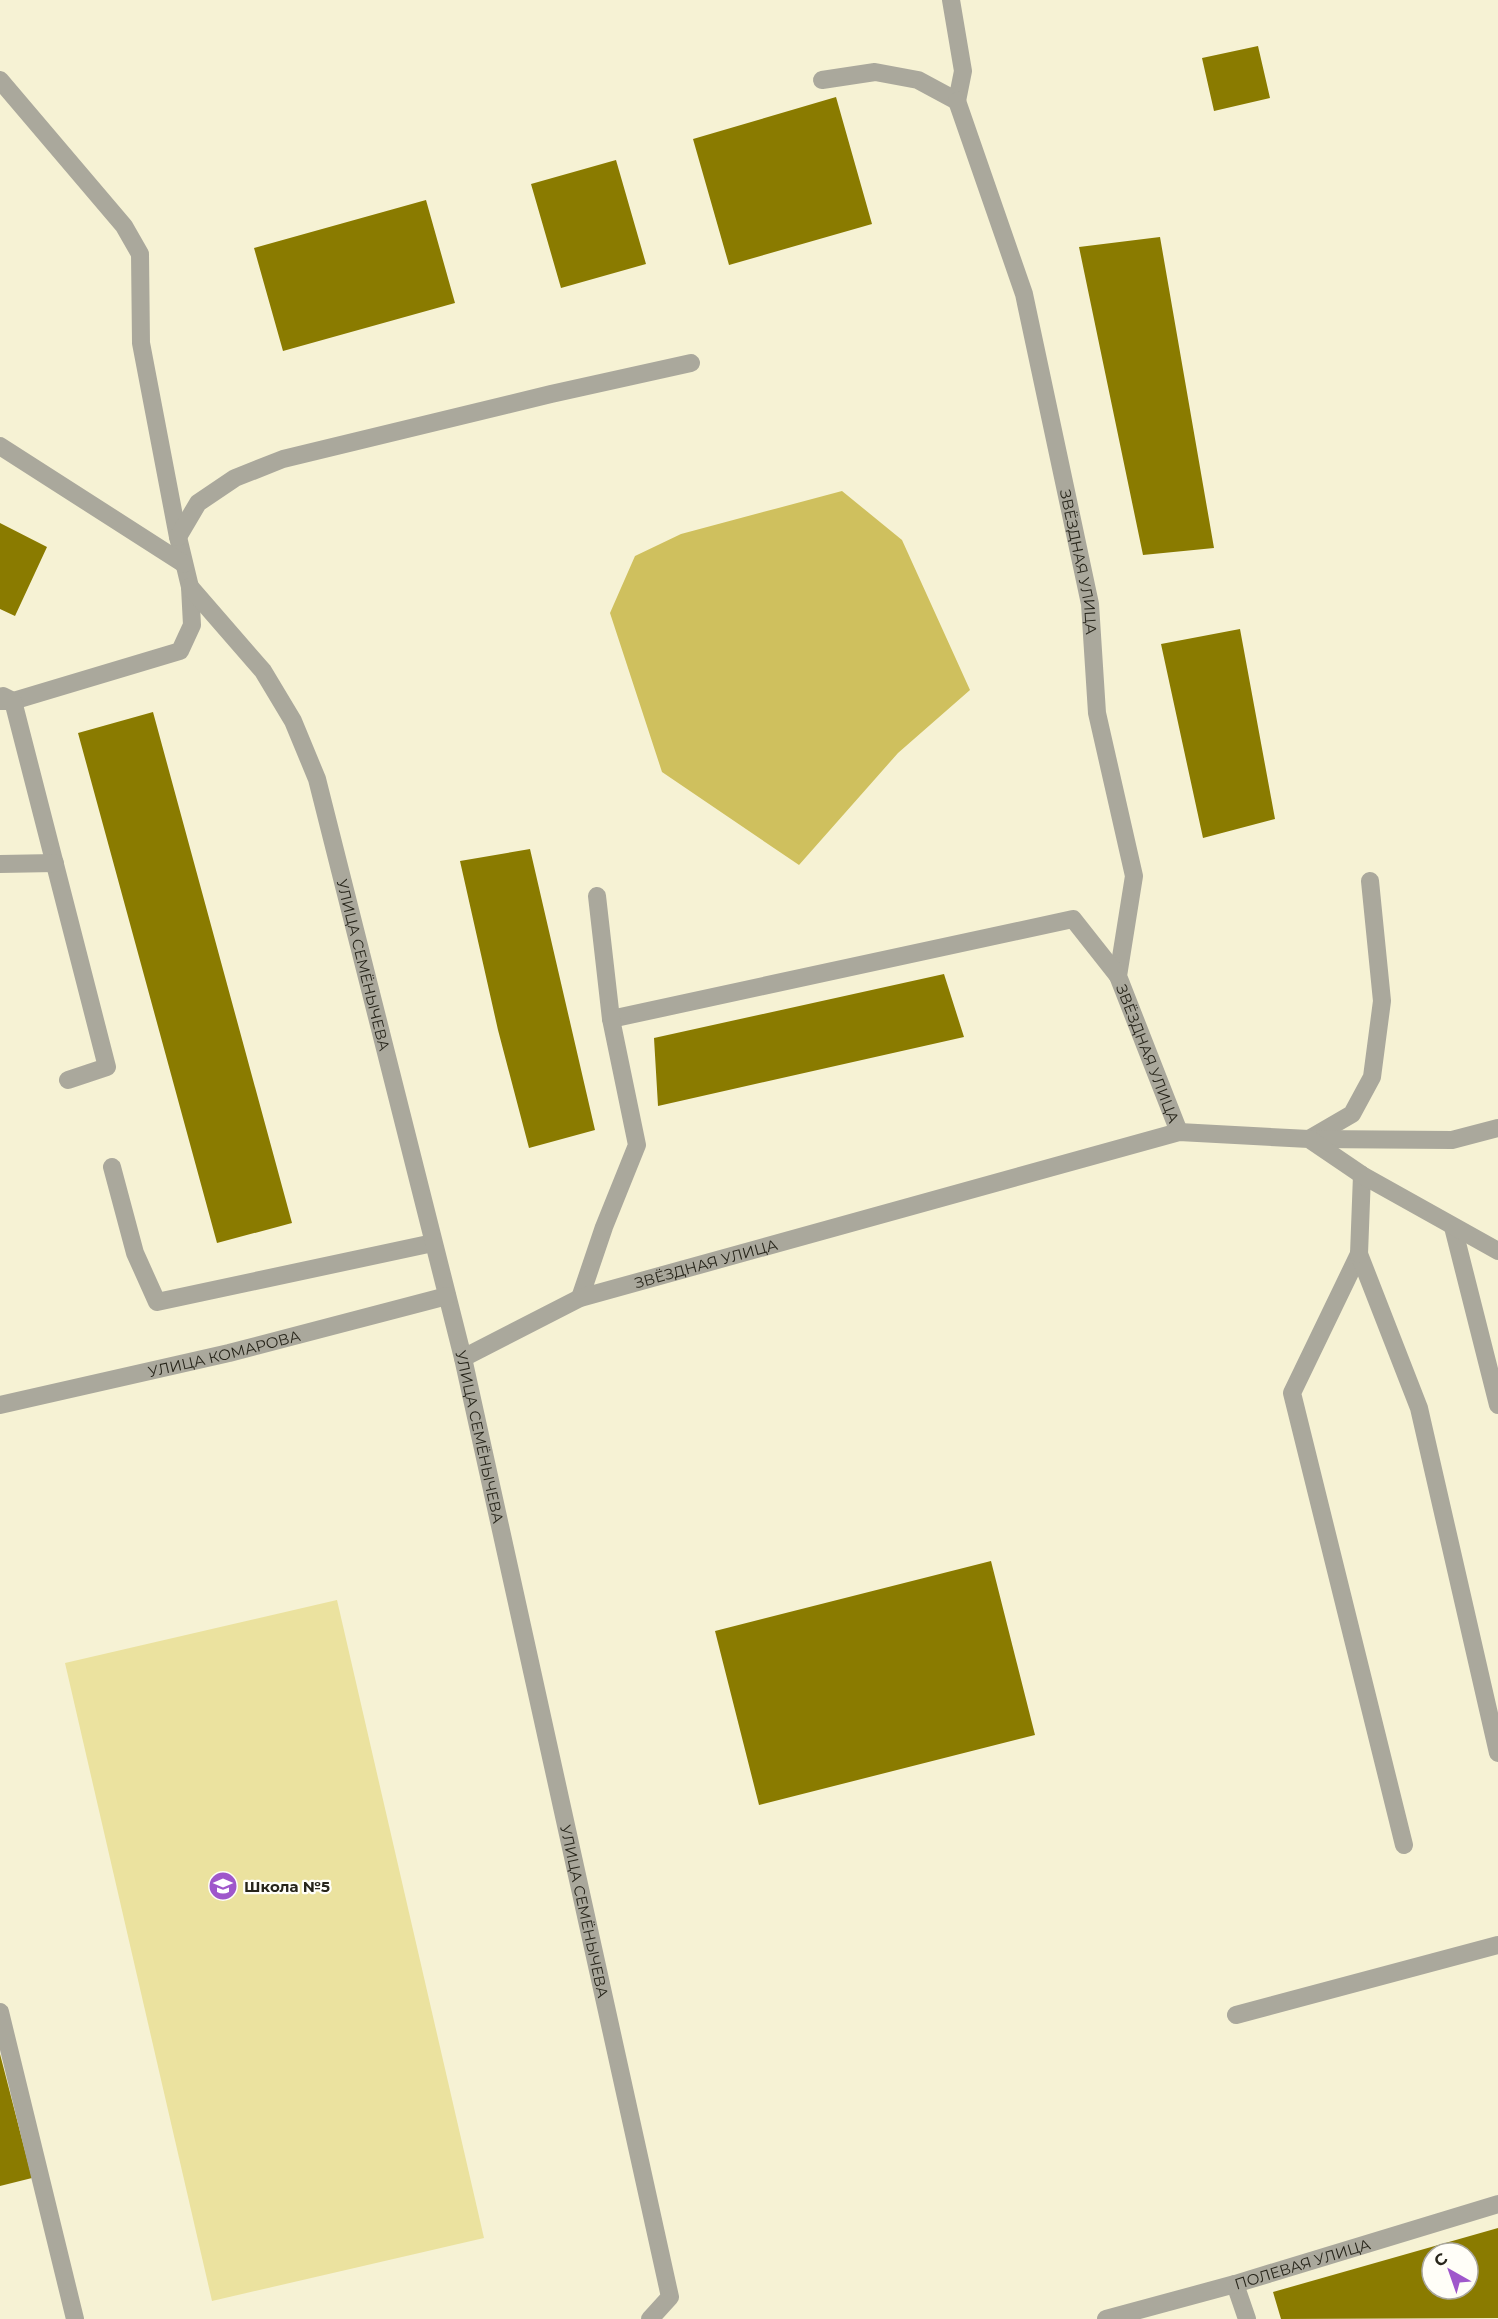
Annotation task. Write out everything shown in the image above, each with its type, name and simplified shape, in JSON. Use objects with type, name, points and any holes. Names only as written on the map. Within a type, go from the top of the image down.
[{"type":"street","points":[[822,80],[875,72],[918,80],[957,101],[963,71],[951,0]]},
{"type":"street","points":[[0,81],[124,226],[140,254],[141,343],[178,537],[190,587],[192,625],[180,651],[4,699],[55,863],[107,1067],[68,1080]]},
{"type":"street","name":"ЗВЁЗДНАЯ УЛИЦА","points":[[463,1359],[580,1298],[1179,1132],[1118,976],[1134,876],[1097,713],[1090,604],[1024,294],[957,101]]},
{"type":"street","points":[[178,537],[198,502],[235,478],[283,459],[551,394],[691,363]]},
{"type":"street","points":[[0,446],[184,564]]},
{"type":"street","name":"УЛИЦА СЕМЁНЫЧЕВА","points":[[190,587],[263,671],[293,721],[317,779],[463,1359],[670,2297],[650,2319]]},
{"type":"street","points":[[0,864],[55,863]]},
{"type":"street","points":[[1309,1139],[1352,1114],[1372,1077],[1382,1001],[1370,881]]},
{"type":"street","points":[[580,1298],[604,1227],[637,1145],[611,1019],[597,896]]},
{"type":"street","points":[[611,1019],[1073,919],[1118,976]]},
{"type":"street","points":[[1179,1132],[1309,1139],[1452,1140],[1498,1128]]},
{"type":"street","points":[[1309,1139],[1362,1175],[1498,1251]]},
{"type":"street","points":[[112,1167],[135,1253],[157,1302],[433,1243]]},
{"type":"street","points":[[1362,1175],[1359,1254],[1419,1408],[1498,1753]]},
{"type":"street","points":[[1453,1227],[1498,1405]]},
{"type":"street","points":[[1359,1254],[1292,1393],[1404,1845]]},
{"type":"street","name":"УЛИЦА КОМАРОВА","points":[[0,1405],[229,1353],[447,1296]]},
{"type":"street","points":[[1236,2015],[1498,1945]]},
{"type":"street","points":[[0,2012],[75,2319]]},
{"type":"street","name":"ПОЛЕВАЯ УЛИЦА","points":[[1106,2319],[1235,2284],[1498,2205]]},
{"type":"street","points":[[1235,2284],[1247,2319]]},
{"type":"shaded area","points":[[842,491],[902,540],[970,690],[898,753],[799,865],[662,772],[610,613],[635,556],[681,534]]},
{"type":"shaded area","points":[[337,1600],[484,2238],[212,2301],[65,1663]]},
{"type":"building","points":[[1258,46],[1270,98],[1214,111],[1202,58]]},
{"type":"building","points":[[836,97],[872,224],[729,265],[693,139]]},
{"type":"building","points":[[616,160],[646,264],[561,288],[531,184]]},
{"type":"building","points":[[426,200],[455,303],[283,351],[254,248]]},
{"type":"building","points":[[1160,237],[1214,548],[1143,555],[1079,247]]},
{"type":"building","points":[[0,523],[47,547],[15,616],[0,609]]},
{"type":"building","points":[[1240,629],[1275,819],[1203,838],[1161,644]]},
{"type":"building","points":[[153,712],[292,1223],[217,1243],[78,733]]},
{"type":"building","points":[[530,849],[595,1130],[529,1148],[498,1030],[460,861]]},
{"type":"building","points":[[944,974],[964,1037],[658,1106],[654,1038]]},
{"type":"building","points":[[991,1561],[1035,1735],[759,1805],[715,1631]]},
{"type":"building","points":[[0,2054],[32,2178],[0,2186]]},
{"type":"building","points":[[1498,2228],[1498,2318],[1281,2319],[1273,2292],[1420,2250],[1420,2301],[1480,2301],[1480,2241],[1452,2241]]},
{"type":"place","name":"Школа №5","points":[[223,1886]]}]
